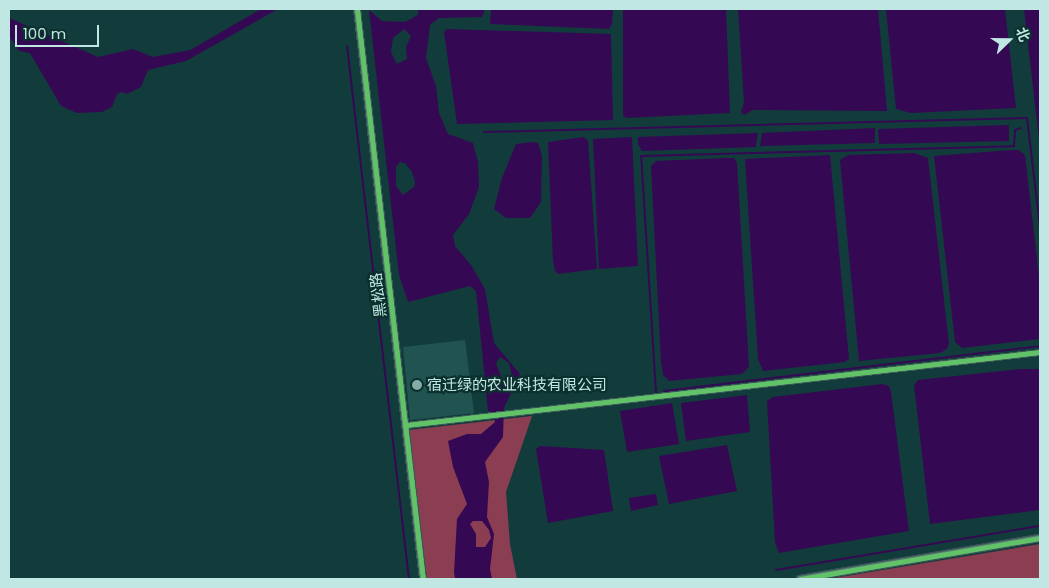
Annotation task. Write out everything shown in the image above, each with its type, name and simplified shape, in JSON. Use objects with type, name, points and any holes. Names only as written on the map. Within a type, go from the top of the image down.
[{"type":"street","name":"黑松路","points":[[356,9],[423,579]]},
{"type":"street","points":[[406,425],[1040,352]]},
{"type":"street","points":[[800,579],[1040,538]]},
{"type":"shaded area","points":[[261,9],[278,9],[186,61],[148,70],[141,87],[127,94],[122,92],[117,94],[112,107],[102,112],[77,113],[61,106],[30,53],[19,51],[9,36],[9,18],[98,57],[133,49],[153,57],[190,50]]},
{"type":"shaded area","points":[[418,9],[485,9],[482,17],[439,18],[430,25],[426,58],[436,86],[439,113],[448,134],[473,143],[478,162],[479,187],[469,214],[453,235],[455,246],[471,265],[485,289],[494,343],[520,374],[504,408],[503,437],[485,462],[489,482],[487,517],[494,534],[490,569],[492,579],[455,579],[454,572],[457,519],[467,504],[453,467],[448,441],[467,434],[481,434],[495,422],[493,413],[488,411],[476,291],[470,286],[408,302],[399,275],[369,10],[382,21],[405,22],[418,15]],"holes":[[[404,29],[411,36],[406,47],[407,59],[397,64],[391,52],[393,38]],[[400,162],[405,163],[412,172],[415,182],[414,187],[403,195],[396,186],[396,167]],[[500,357],[509,363],[512,376],[504,385],[496,363]],[[473,521],[482,521],[489,530],[491,538],[485,547],[476,547],[476,534],[470,524]]]},
{"type":"shaded area","points":[[491,9],[613,9],[612,24],[609,29],[490,24]]},
{"type":"shaded area","points":[[623,9],[726,9],[730,113],[626,118],[623,115]]},
{"type":"shaded area","points":[[738,9],[878,9],[887,111],[753,110],[744,115],[741,112],[744,103]]},
{"type":"shaded area","points":[[886,9],[1005,9],[1016,108],[911,113],[896,109]]},
{"type":"shaded area","points":[[1024,9],[1040,9],[1040,149]]},
{"type":"shaded area","points":[[447,29],[611,34],[613,120],[457,124],[444,32]]},
{"type":"shaded area","points":[[1009,125],[1009,141],[879,144],[878,129]]},
{"type":"shaded area","points":[[875,128],[875,143],[760,146],[762,133]]},
{"type":"shaded area","points":[[758,133],[756,147],[642,151],[638,144],[638,137]]},
{"type":"shaded area","points":[[583,137],[588,140],[597,269],[558,274],[555,271],[553,261],[548,142]]},
{"type":"shaded area","points":[[632,137],[638,266],[599,269],[593,139]]},
{"type":"shaded area","points":[[538,143],[542,156],[541,202],[530,218],[506,218],[494,209],[502,178],[516,144]]},
{"type":"shaded area","points":[[1019,150],[1025,155],[1040,285],[1040,339],[962,348],[955,342],[934,156]]},
{"type":"shaded area","points":[[914,153],[928,158],[949,344],[947,349],[940,353],[859,361],[840,160],[848,155]]},
{"type":"shaded area","points":[[830,155],[849,359],[845,362],[763,371],[758,359],[745,159]]},
{"type":"shaded area","points":[[734,158],[737,163],[749,367],[742,374],[669,381],[663,375],[661,362],[651,166],[656,161]]},
{"type":"shaded area","points":[[465,340],[474,413],[410,420],[403,347]]},
{"type":"shaded area","points":[[1021,369],[1040,369],[1040,510],[930,524],[914,385],[918,380]]},
{"type":"shaded area","points":[[882,384],[889,386],[891,392],[909,531],[779,553],[775,542],[767,401],[773,397]]},
{"type":"shaded area","points":[[747,395],[750,432],[686,441],[681,403]]},
{"type":"shaded area","points":[[672,403],[679,444],[627,452],[620,411]]},
{"type":"shaded area","points":[[532,416],[506,492],[510,544],[517,579],[427,579],[409,430]]},
{"type":"shaded area","points":[[727,445],[737,491],[669,504],[659,456]]},
{"type":"shaded area","points":[[541,446],[604,450],[613,511],[548,523],[536,449]]},
{"type":"shaded area","points":[[656,494],[658,505],[631,511],[629,498]]},
{"type":"shaded area","points":[[1040,544],[1040,579],[828,579]]},
{"type":"waterway","points":[[347,46],[409,579]]},
{"type":"waterway","points":[[484,132],[1027,118],[1040,227]]},
{"type":"waterway","points":[[656,392],[641,156],[1014,146],[1015,130],[1021,128]]},
{"type":"waterway","points":[[664,391],[1040,346]]},
{"type":"waterway","points":[[776,570],[1040,526]]},
{"type":"cycle path","points":[[357,9],[423,579]]},
{"type":"cycle path","points":[[406,425],[1040,352]]},
{"type":"cycle path","points":[[800,579],[1040,538]]},
{"type":"place","name":"宿迁绿的农业科技有限公司","points":[[417,385]]}]
